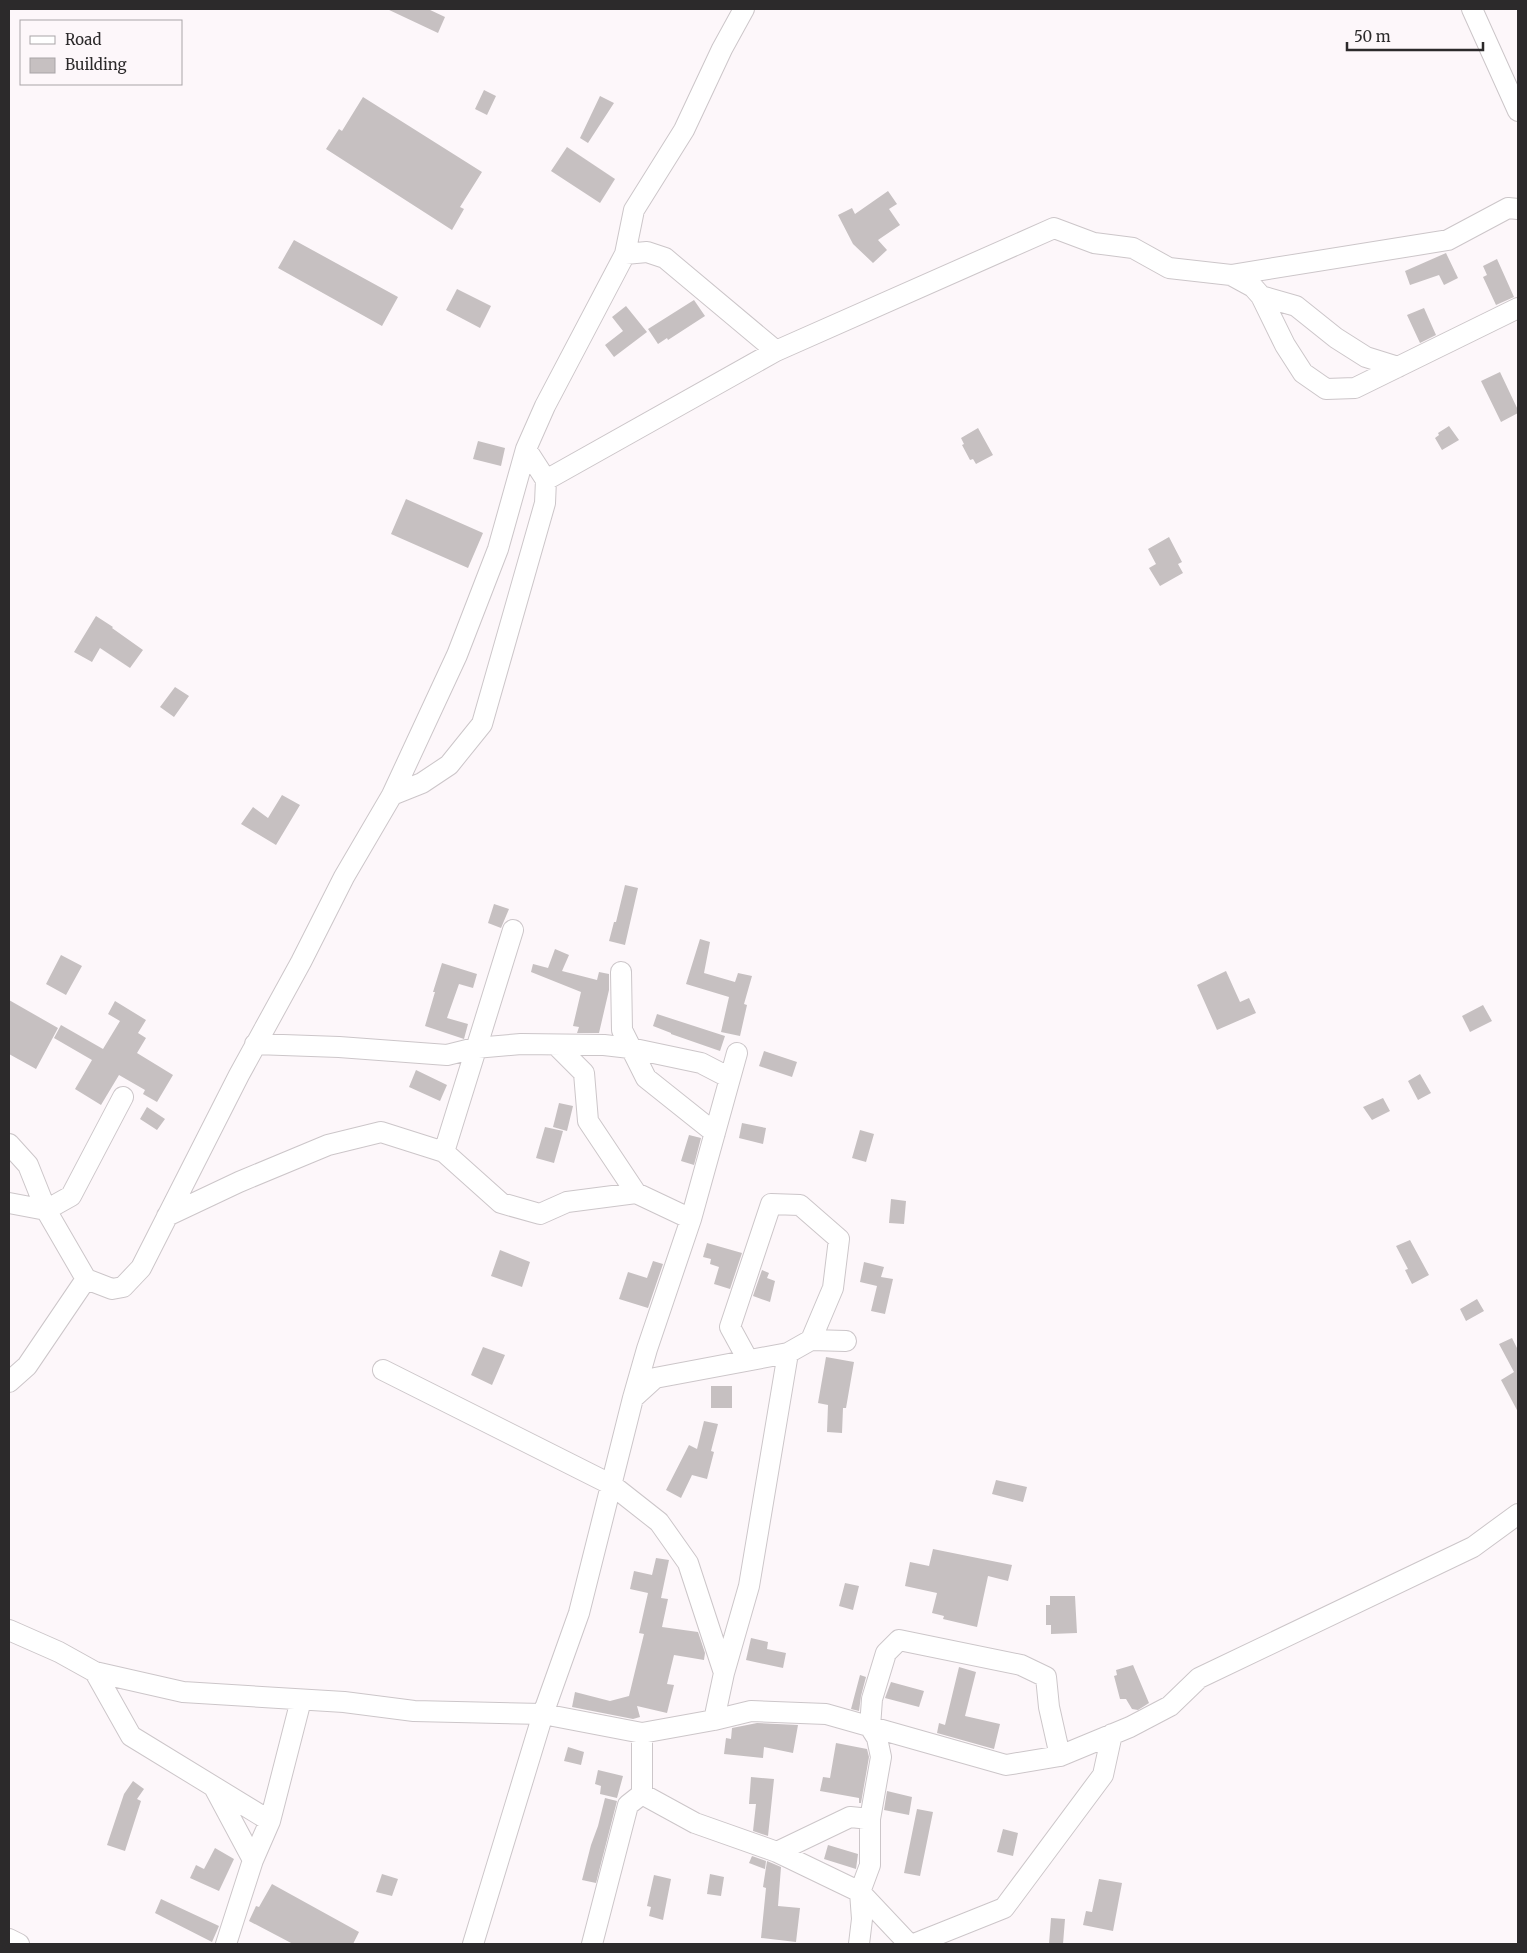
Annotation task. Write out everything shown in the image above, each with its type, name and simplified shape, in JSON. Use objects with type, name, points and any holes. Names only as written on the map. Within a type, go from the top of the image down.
[{"type":"street","points":[[9,1144],[28,1165],[46,1210],[86,1279],[112,1289],[123,1287],[141,1268],[255,1044],[301,962],[344,877],[392,795],[457,655],[498,549],[526,450],[571,354],[625,254],[634,210],[684,130],[722,49],[744,9]]},
{"type":"street","points":[[1472,9],[1518,111]]},
{"type":"street","points":[[546,480],[776,351],[1054,228],[1094,243],[1133,248],[1169,268],[1231,275],[1448,240],[1508,208],[1518,209]]},
{"type":"street","points":[[625,254],[647,252],[665,258],[776,351]]},
{"type":"street","points":[[1231,275],[1253,287],[1261,296],[1286,345],[1303,373],[1326,389],[1355,388],[1518,308]]},
{"type":"street","points":[[1261,296],[1296,306],[1336,338],[1366,357],[1398,367]]},
{"type":"street","points":[[392,795],[422,783],[449,765],[482,724],[545,503],[546,480],[526,450]]},
{"type":"street","points":[[444,1152],[513,930]]},
{"type":"street","points":[[621,972],[622,1030],[646,1078],[714,1133]]},
{"type":"street","points":[[255,1044],[339,1047],[447,1055],[475,1048],[520,1044],[604,1045],[630,1048],[701,1063],[737,1053],[690,1219],[632,1398],[579,1613],[544,1714],[473,1944]]},
{"type":"street","points":[[556,1044],[584,1073],[588,1121],[636,1193],[690,1219]]},
{"type":"street","points":[[9,1203],[46,1210],[71,1196],[123,1097]]},
{"type":"street","points":[[167,1216],[239,1182],[328,1145],[381,1132],[444,1152],[502,1203],[540,1214],[567,1202],[636,1193]]},
{"type":"street","points":[[748,1360],[730,1326],[771,1204],[800,1205],[839,1239],[833,1288],[811,1340]]},
{"type":"street","points":[[9,1382],[28,1366],[86,1279]]},
{"type":"street","points":[[632,1398],[655,1378],[788,1353],[811,1340],[846,1341]]},
{"type":"street","points":[[714,1720],[724,1673],[749,1586],[788,1353]]},
{"type":"street","points":[[383,1370],[612,1485],[659,1522],[688,1563],[724,1673]]},
{"type":"street","points":[[9,1630],[59,1652],[95,1672],[183,1692],[344,1702],[414,1711],[544,1714],[642,1733],[714,1720],[751,1711],[826,1714],[1006,1765],[1060,1756],[1170,1706],[1199,1678],[1473,1547],[1518,1514]]},
{"type":"street","points":[[858,1944],[862,1919],[860,1892],[870,1865],[870,1819],[881,1757],[877,1738],[870,1727],[872,1699],[886,1653],[899,1640],[1021,1665],[1046,1678],[1049,1706],[1060,1756]]},
{"type":"street","points":[[95,1672],[131,1736],[270,1821]]},
{"type":"street","points":[[226,1944],[253,1860],[270,1821],[301,1700]]},
{"type":"street","points":[[592,1944],[628,1806],[642,1794],[642,1733]]},
{"type":"street","points":[[914,1944],[1004,1908],[1102,1775],[1112,1734]]},
{"type":"street","points":[[215,1789],[253,1860]]},
{"type":"street","points":[[642,1794],[695,1823],[777,1852],[860,1892],[909,1944]]},
{"type":"street","points":[[777,1852],[850,1817],[870,1819]]},
{"type":"street","points":[[9,1938],[19,1944]]},
{"type":"building","points":[[387,9],[428,9],[445,17],[438,33]]},
{"type":"building","points":[[484,90],[496,96],[487,115],[475,109]]},
{"type":"building","points":[[600,96],[614,103],[588,143],[580,138]]},
{"type":"building","points":[[363,97],[482,172],[460,207],[464,209],[452,230],[326,149],[339,129],[342,131]]},
{"type":"building","points":[[567,147],[615,179],[600,203],[551,171]]},
{"type":"building","points":[[888,191],[897,204],[889,209],[900,225],[878,240],[887,250],[873,263],[853,244],[838,215],[852,208],[855,214]]},
{"type":"building","points":[[294,240],[398,297],[382,326],[278,268]]},
{"type":"building","points":[[1446,253],[1458,278],[1444,285],[1439,275],[1410,285],[1405,271]]},
{"type":"building","points":[[1497,259],[1514,297],[1496,305],[1483,277],[1487,275],[1483,266]]},
{"type":"building","points":[[457,289],[491,306],[480,328],[446,310]]},
{"type":"building","points":[[694,300],[705,316],[668,340],[667,338],[658,344],[648,329]]},
{"type":"building","points":[[626,306],[647,332],[614,357],[605,345],[623,331],[612,317]]},
{"type":"building","points":[[1424,308],[1436,335],[1420,343],[1407,315]]},
{"type":"building","points":[[1500,372],[1518,410],[1518,413],[1501,422],[1481,381]]},
{"type":"building","points":[[1449,426],[1459,440],[1442,450],[1435,438],[1439,435],[1438,433]]},
{"type":"building","points":[[978,428],[993,455],[976,464],[973,459],[970,460],[962,445],[964,444],[961,438]]},
{"type":"building","points":[[478,441],[505,448],[501,466],[473,459]]},
{"type":"building","points":[[406,499],[483,533],[468,568],[391,534]]},
{"type":"building","points":[[1169,537],[1182,562],[1178,564],[1183,573],[1160,586],[1149,568],[1156,564],[1148,549]]},
{"type":"building","points":[[96,616],[143,650],[130,668],[100,648],[92,662],[74,652]]},
{"type":"building","points":[[175,687],[189,696],[174,717],[160,707]]},
{"type":"building","points":[[282,795],[300,805],[276,845],[241,824],[253,807],[268,818]]},
{"type":"building","points":[[625,885],[638,888],[625,945],[609,941],[614,922],[616,922]]},
{"type":"building","points":[[494,904],[509,909],[501,928],[488,923]]},
{"type":"building","points":[[700,939],[710,942],[704,973],[735,982],[738,973],[752,976],[744,1004],[747,1005],[740,1036],[721,1032],[729,997],[686,984]]},
{"type":"building","points":[[555,949],[569,955],[562,971],[597,980],[599,972],[609,974],[609,990],[599,1033],[577,1033],[579,1027],[573,1026],[581,992],[531,972],[533,964],[548,968]]},
{"type":"building","points":[[61,955],[82,966],[66,995],[46,984]]},
{"type":"building","points":[[442,963],[477,974],[473,988],[459,984],[447,1018],[468,1024],[464,1039],[425,1026]]},
{"type":"building","points":[[1226,971],[1240,1002],[1249,998],[1256,1013],[1217,1030],[1197,985]]},
{"type":"building","points":[[9,1000],[58,1028],[36,1069],[9,1054]]},
{"type":"building","points":[[115,1001],[146,1020],[138,1033],[146,1038],[137,1053],[173,1075],[157,1102],[143,1094],[145,1090],[119,1075],[101,1105],[75,1089],[92,1060],[54,1038],[61,1025],[103,1049],[120,1021],[108,1014]]},
{"type":"building","points":[[1483,1005],[1492,1021],[1470,1032],[1462,1016]]},
{"type":"building","points":[[657,1014],[725,1036],[720,1051],[653,1026]]},
{"type":"building","points":[[764,1051],[797,1062],[792,1077],[759,1066]]},
{"type":"building","points":[[416,1070],[447,1085],[440,1101],[409,1087]]},
{"type":"building","points":[[1420,1074],[1431,1093],[1418,1100],[1408,1081]]},
{"type":"building","points":[[1383,1098],[1390,1111],[1372,1120],[1363,1107]]},
{"type":"building","points":[[559,1103],[573,1106],[567,1131],[553,1127]]},
{"type":"building","points":[[147,1107],[165,1119],[157,1130],[140,1119]]},
{"type":"building","points":[[742,1123],[766,1128],[763,1144],[739,1138]]},
{"type":"building","points":[[545,1127],[563,1131],[554,1163],[536,1158]]},
{"type":"building","points":[[860,1130],[874,1134],[866,1162],[852,1158]]},
{"type":"building","points":[[689,1135],[701,1138],[694,1165],[681,1161]]},
{"type":"building","points":[[891,1199],[906,1201],[904,1224],[889,1223]]},
{"type":"building","points":[[1410,1240],[1429,1275],[1412,1284],[1405,1270],[1408,1269],[1396,1246]]},
{"type":"building","points":[[707,1243],[742,1253],[730,1289],[714,1284],[719,1267],[710,1264],[711,1259],[703,1257]]},
{"type":"building","points":[[500,1250],[530,1262],[522,1287],[491,1276]]},
{"type":"building","points":[[653,1261],[663,1264],[648,1308],[619,1299],[628,1272],[647,1278]]},
{"type":"building","points":[[864,1262],[884,1267],[881,1277],[893,1279],[885,1314],[871,1311],[877,1286],[860,1282]]},
{"type":"building","points":[[762,1270],[769,1273],[767,1278],[775,1281],[770,1302],[753,1296]]},
{"type":"building","points":[[1477,1299],[1484,1311],[1466,1321],[1460,1309]]},
{"type":"building","points":[[1512,1338],[1518,1350],[1518,1412],[1501,1380],[1514,1372],[1499,1344]]},
{"type":"building","points":[[483,1347],[505,1355],[492,1385],[471,1375]]},
{"type":"building","points":[[826,1357],[854,1362],[846,1408],[843,1408],[842,1433],[827,1432],[828,1405],[818,1403]]},
{"type":"building","points":[[711,1386],[732,1386],[732,1408],[711,1408]]},
{"type":"building","points":[[704,1421],[718,1424],[711,1451],[714,1452],[707,1479],[692,1475],[681,1498],[666,1490],[689,1445],[697,1449]]},
{"type":"building","points":[[996,1480],[1027,1487],[1023,1502],[992,1494]]},
{"type":"building","points":[[933,1549],[1012,1565],[1008,1581],[988,1576],[977,1627],[943,1619],[944,1616],[932,1613],[937,1593],[905,1586],[910,1562],[929,1566]]},
{"type":"building","points":[[656,1558],[669,1560],[661,1598],[668,1599],[662,1627],[698,1632],[705,1653],[704,1660],[674,1655],[667,1684],[674,1685],[667,1713],[637,1706],[640,1717],[633,1719],[572,1707],[575,1692],[610,1701],[629,1696],[644,1634],[639,1633],[648,1593],[630,1589],[634,1571],[652,1575]]},
{"type":"building","points":[[845,1583],[859,1586],[853,1610],[839,1606]]},
{"type":"building","points":[[1050,1596],[1075,1596],[1077,1633],[1051,1634],[1051,1625],[1046,1625],[1046,1605],[1050,1605]]},
{"type":"building","points":[[751,1638],[768,1642],[767,1649],[786,1653],[783,1668],[746,1660]]},
{"type":"building","points":[[1133,1665],[1149,1703],[1138,1710],[1132,1709],[1126,1699],[1120,1699],[1114,1676],[1117,1675],[1116,1670]]},
{"type":"building","points":[[959,1667],[976,1672],[965,1716],[1000,1724],[994,1749],[937,1733],[939,1723],[945,1725]]},
{"type":"building","points":[[860,1675],[866,1677],[859,1711],[851,1709]]},
{"type":"building","points":[[891,1682],[924,1691],[919,1707],[885,1698]]},
{"type":"building","points":[[757,1723],[798,1725],[793,1753],[764,1747],[763,1758],[724,1754],[726,1738],[731,1739],[732,1728]]},
{"type":"building","points":[[836,1743],[867,1749],[869,1757],[861,1803],[859,1803],[859,1798],[820,1791],[823,1777],[830,1778]]},
{"type":"building","points":[[568,1747],[584,1752],[581,1765],[564,1761]]},
{"type":"building","points":[[598,1770],[623,1776],[617,1798],[600,1794],[601,1786],[595,1784]]},
{"type":"building","points":[[751,1777],[774,1779],[768,1836],[753,1831],[756,1804],[749,1804]]},
{"type":"building","points":[[133,1781],[144,1789],[137,1799],[141,1801],[125,1851],[107,1845],[124,1794]]},
{"type":"building","points":[[887,1791],[912,1797],[909,1815],[884,1810]]},
{"type":"building","points":[[605,1798],[617,1801],[596,1883],[582,1880]]},
{"type":"building","points":[[917,1809],[933,1812],[920,1876],[904,1873]]},
{"type":"building","points":[[1003,1829],[1018,1833],[1013,1856],[997,1852]]},
{"type":"building","points":[[828,1845],[858,1854],[856,1869],[824,1859]]},
{"type":"building","points":[[215,1848],[234,1859],[219,1891],[190,1878],[196,1865],[204,1869]]},
{"type":"building","points":[[752,1856],[766,1861],[765,1869],[749,1863]]},
{"type":"building","points":[[767,1861],[781,1867],[778,1906],[800,1908],[796,1942],[761,1938],[766,1888],[763,1887]]},
{"type":"building","points":[[382,1874],[398,1879],[392,1896],[376,1892]]},
{"type":"building","points":[[710,1874],[724,1877],[721,1896],[707,1894]]},
{"type":"building","points":[[654,1875],[671,1879],[663,1920],[649,1916],[651,1907],[647,1906]]},
{"type":"building","points":[[1099,1879],[1122,1883],[1113,1931],[1083,1925],[1086,1911],[1092,1912]]},
{"type":"building","points":[[272,1884],[359,1932],[353,1944],[293,1944],[249,1921],[256,1906],[259,1907]]},
{"type":"building","points":[[161,1899],[219,1926],[212,1942],[155,1913]]},
{"type":"building","points":[[1051,1918],[1065,1919],[1063,1944],[1049,1944]]}]
